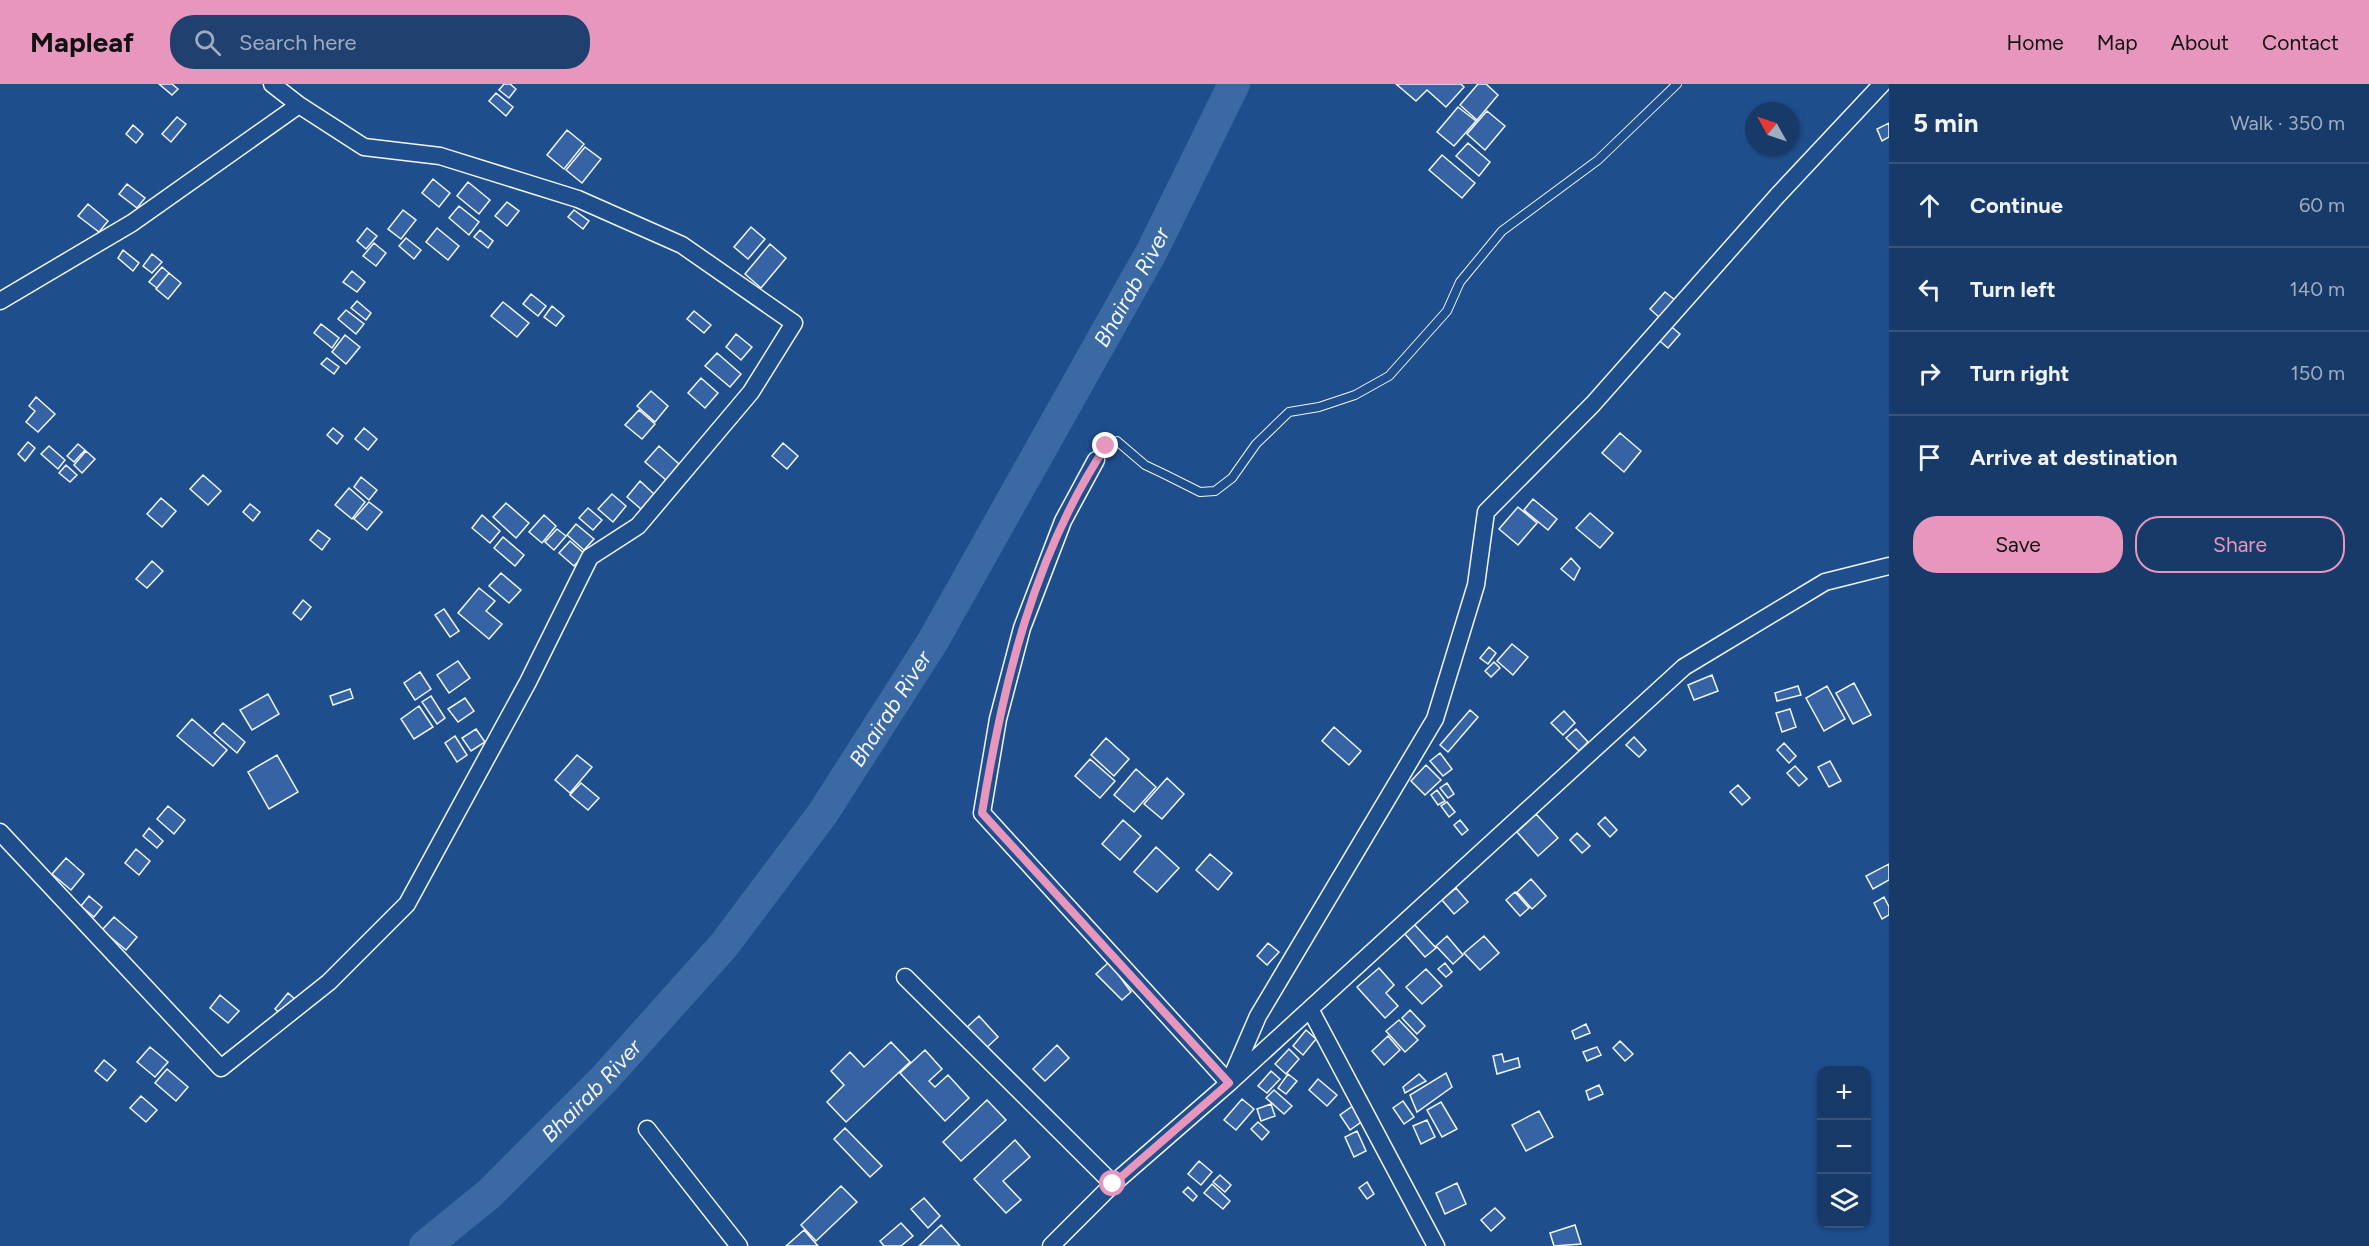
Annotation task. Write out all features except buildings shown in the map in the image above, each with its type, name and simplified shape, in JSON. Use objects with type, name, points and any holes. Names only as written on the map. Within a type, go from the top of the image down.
[{"type":"street","points":[[0,832],[220,1068],[329,982],[407,904],[528,681],[590,558],[638,526],[751,392],[794,323],[682,245],[578,199],[440,156],[364,147],[299,105],[272,84]]},
{"type":"street","points":[[1229,1083],[1258,1016],[1435,719],[1476,585],[1486,512],[1593,404],[1778,195],[1882,84]]},
{"type":"street","points":[[0,301],[132,223],[299,105]]},
{"type":"street","points":[[1096,460],[1063,521],[1022,628],[998,719],[982,813],[1229,1083]]},
{"type":"street","points":[[1051,1246],[1113,1184],[1229,1083],[1684,667],[1826,582],[1889,566]]},
{"type":"street","points":[[905,977],[1113,1184]]},
{"type":"street","points":[[1310,1009],[1436,1246]]},
{"type":"street","points":[[648,1129],[739,1246]]},
{"type":"lane","points":[[1096,460],[1106,446],[1117,441],[1145,465],[1200,492],[1215,491],[1232,478],[1256,444],[1289,412],[1319,407],[1355,395],[1389,376],[1447,311],[1460,282],[1502,231],[1598,160],[1677,84]]},
{"type":"waterway","name":"Bhairab River","points":[[425,1246],[489,1194],[604,1079],[724,945],[823,813],[933,641],[1152,251],[1234,84]]},
{"type":"route","points":[[1106,446],[1063,521],[1022,628],[998,719],[982,813],[1229,1083],[1113,1184]]}]
